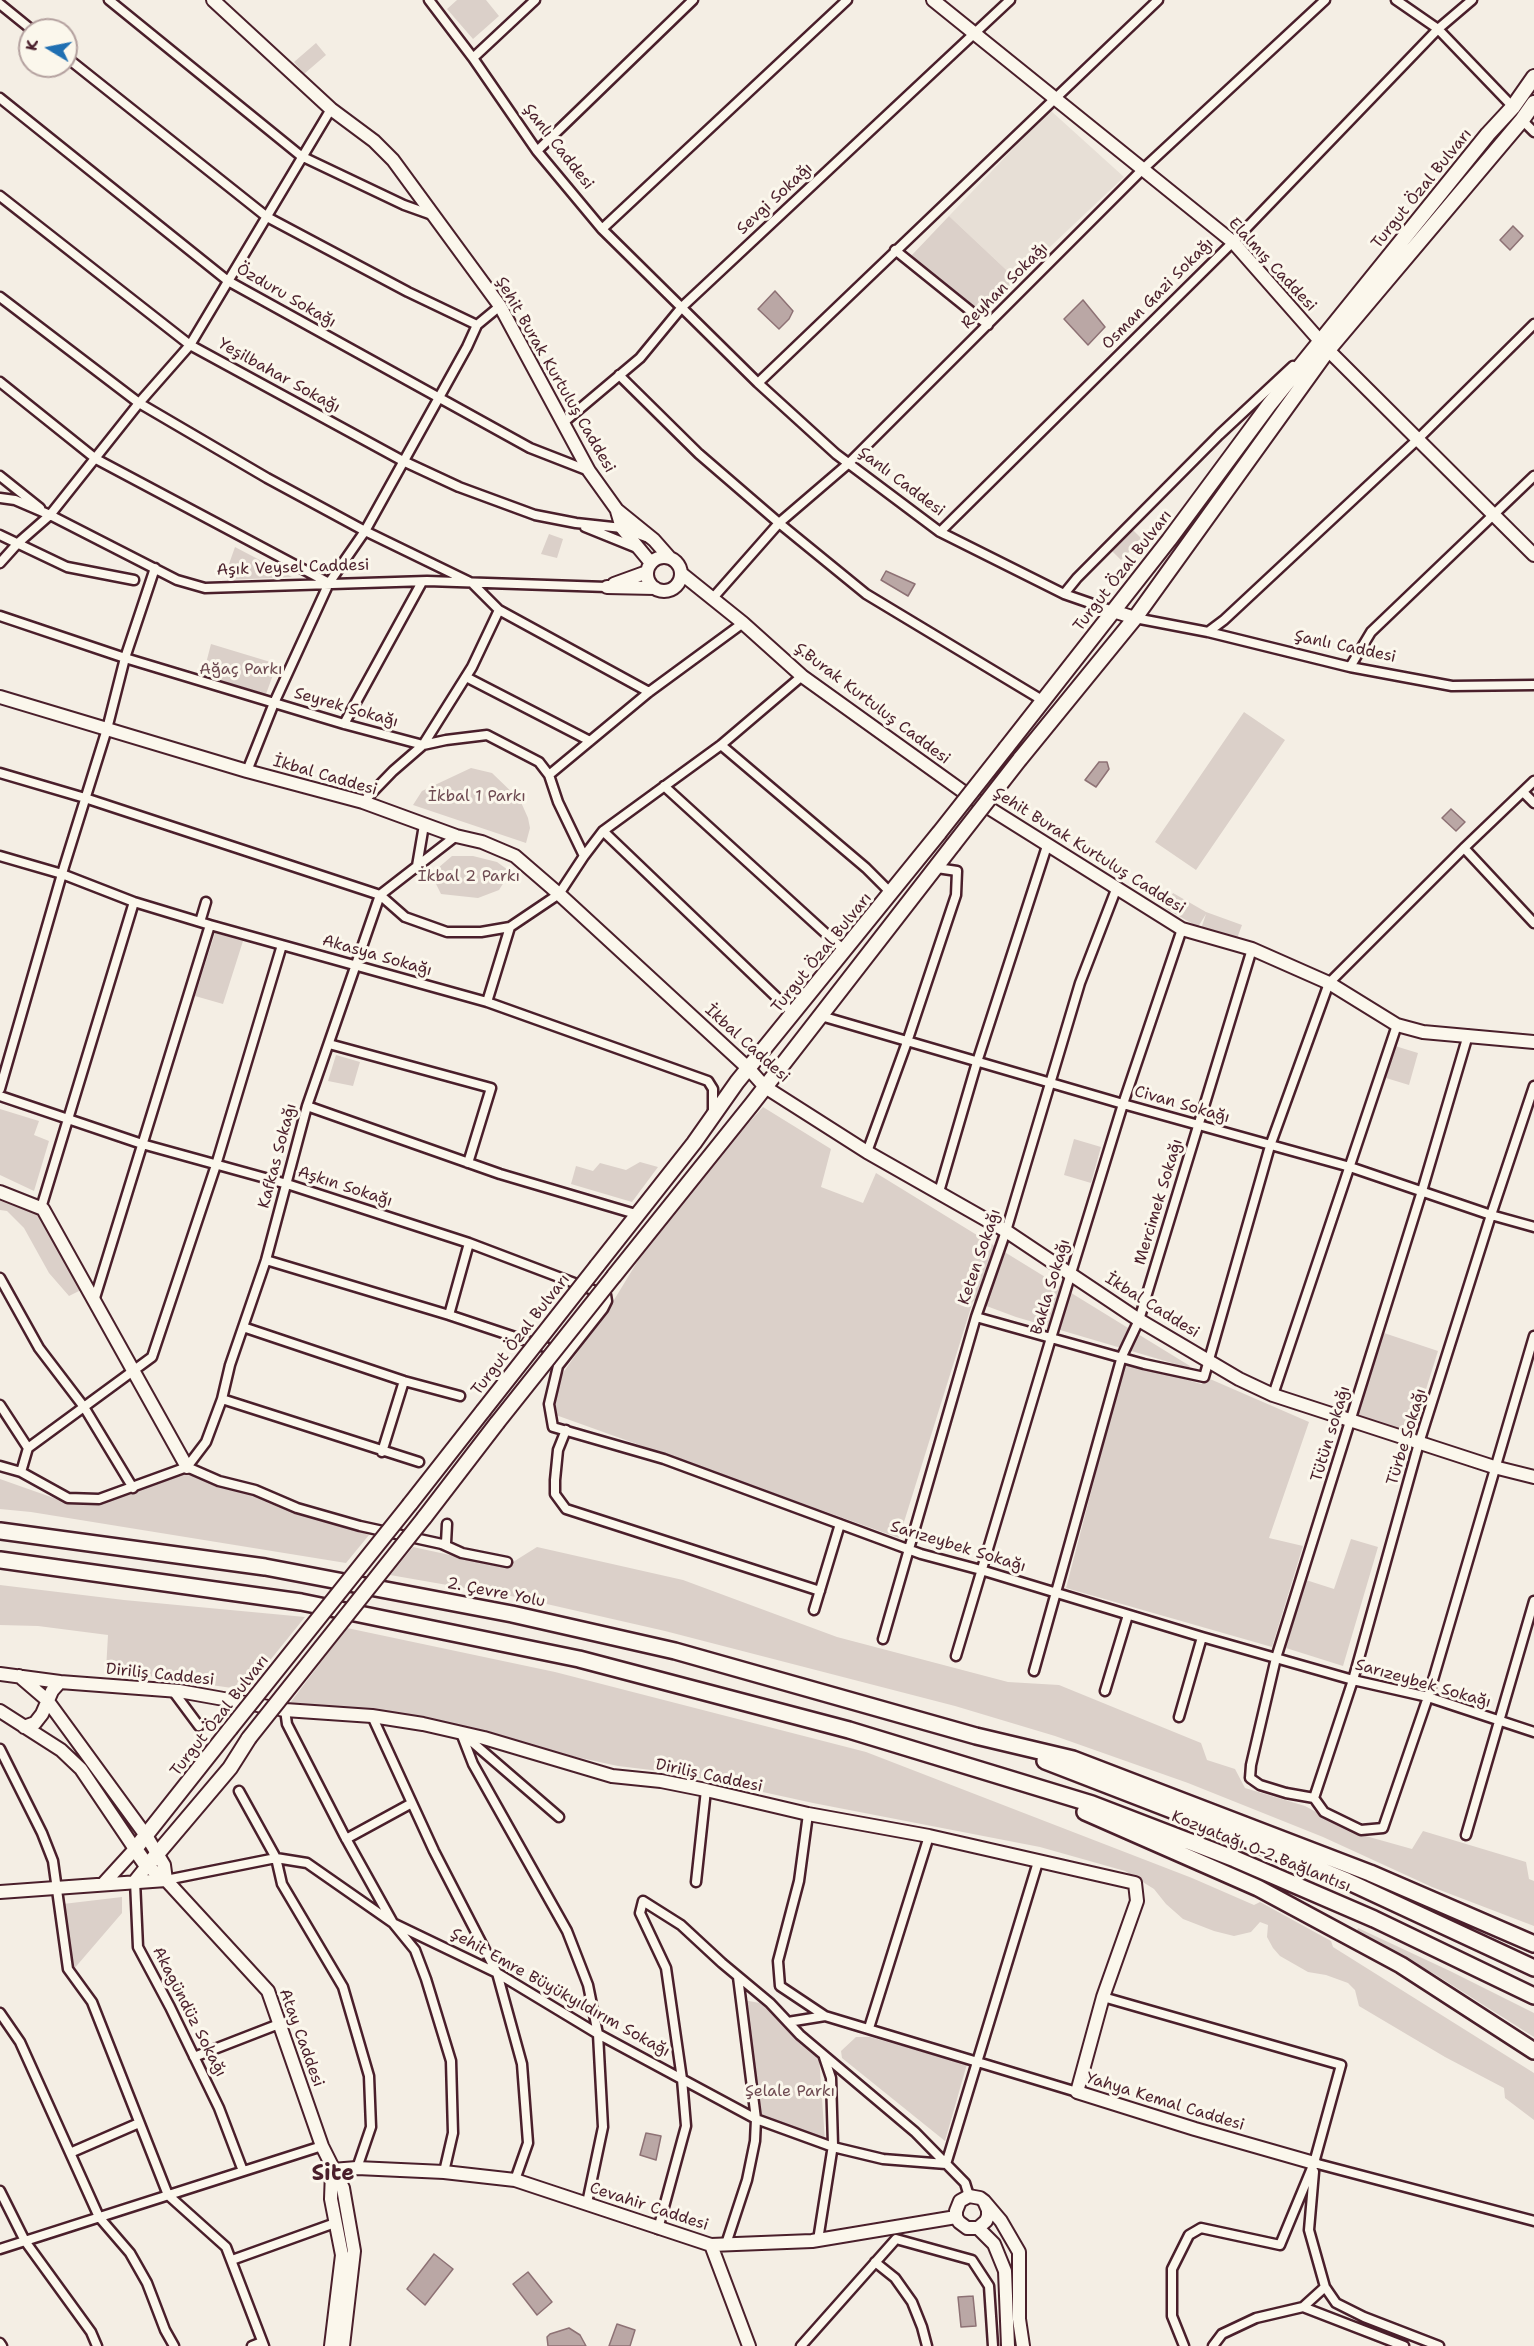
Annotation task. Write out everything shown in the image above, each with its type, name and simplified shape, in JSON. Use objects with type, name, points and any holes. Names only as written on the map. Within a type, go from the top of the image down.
[{"type":"highway","name":"2. Çevre Yolu","points":[[0,1531],[265,1568],[512,1614],[687,1654],[976,1736]]},
{"type":"highway","points":[[0,1560],[301,1602],[579,1659],[849,1730],[965,1765],[1097,1817],[1258,1888],[1401,1965],[1534,2051]]},
{"type":"highway","points":[[976,1736],[1073,1759],[1370,1873],[1534,1944]]},
{"type":"highway","name":"Kozyatağı O-2 Bağlantısı","points":[[976,1736],[1100,1780],[1347,1881],[1534,1968]]},
{"type":"highway","name":"Kozyatağı O-2 Bağlantısı","points":[[965,1765],[1092,1804],[1235,1859],[1374,1919],[1534,1996]]},
{"type":"main road","name":"Turgut Özal Bulvarı","points":[[135,1849],[147,1837],[230,1729],[639,1215],[748,1069],[892,894],[1488,134],[1513,107],[1534,77]]},
{"type":"main road","name":"Turgut Özal Bulvarı","points":[[147,1866],[230,1768],[249,1738],[821,1016],[1020,759],[1135,618],[1324,346],[1522,120],[1534,103]]},
{"type":"main road","name":"Atay Caddesi","points":[[135,1849],[147,1866]]},
{"type":"street","points":[[109,0],[301,156],[435,216]]},
{"type":"street","name":"Şehit Burak Kurtuluş Caddesi","points":[[213,0],[331,109],[374,141],[393,160],[500,306],[589,471],[616,510],[622,528],[640,549],[649,568]]},
{"type":"street","name":"Şanlı Caddesi","points":[[429,0],[473,58],[537,151],[602,229],[758,383],[849,463],[940,532],[1064,594],[1135,618],[1208,632],[1350,667],[1452,686],[1534,684]]},
{"type":"street","points":[[473,58],[535,0]]},
{"type":"street","points":[[537,151],[693,0]]},
{"type":"street","points":[[602,229],[847,0]]},
{"type":"street","name":"Elalmış Caddesi","points":[[933,0],[1233,242],[1324,346],[1534,555]]},
{"type":"street","name":"Sevgi Sokağı","points":[[564,422],[640,358],[681,307],[1010,0]]},
{"type":"street","points":[[758,383],[1158,0]]},
{"type":"street","name":"Reyhan Sokağı","points":[[709,597],[779,524],[849,463],[1143,169],[1325,0]]},
{"type":"street","points":[[1396,0],[1438,29],[1513,107]]},
{"type":"street","name":"Osman Gazi Sokağı","points":[[940,532],[1233,242],[1438,29],[1472,0]]},
{"type":"street","points":[[0,4],[18,19]]},
{"type":"street","points":[[78,67],[267,217],[408,292],[477,325]]},
{"type":"street","name":"Özduru Sokağı","points":[[0,98],[228,281],[530,448],[589,471]]},
{"type":"street","points":[[0,563],[18,543],[50,516],[139,403],[190,345],[331,109]]},
{"type":"street","points":[[1522,120],[1534,132]]},
{"type":"street","name":"Yeşilbahar Sokağı","points":[[0,196],[190,345],[403,461],[459,487],[535,515],[576,523],[622,528],[654,540]]},
{"type":"street","points":[[895,250],[988,325]]},
{"type":"street","points":[[0,297],[139,403],[267,478],[365,531],[472,583],[499,610],[649,692]]},
{"type":"street","points":[[247,771],[274,703],[329,583],[365,531],[477,325],[500,306]]},
{"type":"street","points":[[1208,632],[1224,620],[1418,439],[1534,324]]},
{"type":"street","points":[[1064,594],[1077,578],[1219,435],[1324,346]]},
{"type":"street","points":[[619,375],[699,454],[779,524],[866,594],[1042,700]]},
{"type":"street","points":[[0,382],[96,459],[329,583]]},
{"type":"street","points":[[0,476],[50,516]]},
{"type":"street","points":[[1350,667],[1371,632],[1534,476]]},
{"type":"street","name":"Aşık Veysel Caddesi","points":[[0,498],[15,500],[177,580],[205,588],[422,582],[655,588]]},
{"type":"street","name":"Şehit Burak Kurtuluş Caddesi","points":[[616,510],[654,540],[669,557]]},
{"type":"street","name":"Yeşilbahar Sokağı","points":[[576,523],[640,549]]},
{"type":"street","points":[[0,535],[67,567],[135,580]]},
{"type":"street","points":[[682,573],[674,588],[664,591],[655,588],[649,582],[649,568],[659,558],[669,557],[678,563],[682,573],[709,597]]},
{"type":"street","points":[[0,1089],[62,874],[107,729],[124,658],[155,568]]},
{"type":"street","name":"Aşık Veysel Caddesi","points":[[607,587],[649,568]]},
{"type":"street","points":[[344,724],[422,582]]},
{"type":"street","points":[[674,588],[709,597]]},
{"type":"street","name":"Ş.Burak Kurtuluş Caddesi","points":[[709,597],[743,623],[802,676],[965,793]]},
{"type":"street","points":[[363,802],[393,771],[423,745],[466,677],[499,610]]},
{"type":"street","name":"Seyrek Sokağı","points":[[0,616],[124,658],[344,724],[423,745],[487,735],[539,762],[549,775]]},
{"type":"street","points":[[584,856],[558,802],[549,775],[649,692],[743,623]]},
{"type":"street","points":[[0,773],[85,798],[380,895],[405,917],[447,932],[481,932],[510,927],[559,894],[603,831],[721,745],[802,676]]},
{"type":"street","points":[[466,677],[591,741]]},
{"type":"street","name":"İkbal Caddesi","points":[[0,697],[247,771],[363,802],[456,836],[482,842],[515,856],[559,894],[765,1087],[867,1152],[1006,1231],[1139,1320],[1273,1395],[1494,1467],[1534,1477]]},
{"type":"street","points":[[721,745],[866,868],[892,894]]},
{"type":"street","points":[[976,1317],[1144,1364],[1204,1377],[1270,1146],[1329,983],[1534,781]]},
{"type":"street","points":[[664,786],[845,951]]},
{"type":"street","points":[[1523,792],[1534,803]]},
{"type":"street","name":"Şehit Burak Kurtuluş Caddesi","points":[[965,793],[1047,846],[1117,887],[1142,898],[1182,929],[1252,949],[1329,983],[1397,1025],[1423,1032],[1534,1042]]},
{"type":"street","points":[[417,866],[424,825]]},
{"type":"street","points":[[603,831],[793,1014]]},
{"type":"street","points":[[380,895],[456,836]]},
{"type":"street","points":[[939,1192],[977,1062],[1047,846]]},
{"type":"street","points":[[1464,848],[1534,923]]},
{"type":"street","name":"Akasya Sokağı","points":[[0,856],[62,874],[134,902],[210,925],[487,1002],[708,1081],[715,1098],[712,1117]]},
{"type":"street","points":[[867,1152],[907,1042],[956,895],[957,871],[937,868]]},
{"type":"street","name":"Keten Sokağı","points":[[883,1640],[976,1317],[1006,1231],[1080,983],[1117,887]]},
{"type":"street","name":"Kafkas Sokağı","points":[[187,1467],[206,1442],[222,1399],[230,1365],[266,1260],[307,1106],[380,895]]},
{"type":"street","points":[[41,1208],[134,902]]},
{"type":"street","points":[[200,922],[206,902]]},
{"type":"street","points":[[94,1301],[210,925]]},
{"type":"street","points":[[487,1002],[510,927]]},
{"type":"street","name":"Bakla Sokağı","points":[[956,1656],[1123,1104],[1182,929]]},
{"type":"street","points":[[21,1472],[28,1448],[152,1358],[216,1166],[282,945]]},
{"type":"street","name":"Mercimek Sokağı","points":[[1034,1671],[1122,1356],[1139,1320],[1252,949]]},
{"type":"street","name":"Civan Sokağı","points":[[821,1016],[1350,1167],[1491,1215],[1534,1227]]},
{"type":"street","points":[[1273,1395],[1397,1025]]},
{"type":"street","name":"Tütün sokağı","points":[[1314,1798],[1260,1785],[1250,1778],[1251,1765],[1276,1658],[1422,1191],[1468,1035]]},
{"type":"street","points":[[329,1044],[491,1088],[468,1163]]},
{"type":"street","name":"Türbe Sokağı","points":[[1314,1798],[1353,1680],[1419,1443],[1534,1086]]},
{"type":"street","name":"Aşkın Sokağı","points":[[0,1096],[142,1144],[287,1184],[469,1243],[606,1295],[608,1301],[567,1354]]},
{"type":"street","points":[[307,1106],[468,1163],[639,1215]]},
{"type":"street","points":[[0,1192],[43,1209],[187,1467],[219,1481],[255,1490],[297,1508],[360,1526],[442,1544],[462,1553],[507,1562]]},
{"type":"street","points":[[449,1316],[469,1243]]},
{"type":"street","points":[[266,1260],[567,1354],[558,1366],[549,1404],[553,1427],[566,1431],[558,1450],[555,1480],[555,1494],[566,1509],[820,1591]]},
{"type":"street","points":[[0,1278],[39,1348],[84,1407],[133,1488]]},
{"type":"street","points":[[243,1327],[404,1381],[460,1396]]},
{"type":"street","points":[[1314,1798],[1324,1812],[1361,1830],[1383,1828],[1428,1697],[1534,1336]]},
{"type":"street","points":[[382,1452],[404,1381]]},
{"type":"street","points":[[222,1399],[419,1462]]},
{"type":"street","points":[[0,1405],[28,1448]]},
{"type":"street","name":"Sarızeybek Sokağı","points":[[566,1431],[664,1459],[908,1550],[1353,1680],[1428,1697],[1534,1732]]},
{"type":"street","points":[[0,1466],[21,1472],[68,1498],[99,1499],[187,1467]]},
{"type":"street","points":[[442,1544],[446,1543],[447,1524]]},
{"type":"street","points":[[814,1610],[840,1524]]},
{"type":"street","points":[[1466,1835],[1534,1601]]},
{"type":"street","points":[[1105,1691],[1128,1616]]},
{"type":"street","points":[[1179,1717],[1203,1637]]},
{"type":"street","points":[[0,1674],[19,1676]]},
{"type":"street","name":"Diriliş Caddesi","points":[[19,1676],[60,1682],[173,1691],[285,1710],[372,1716],[461,1733],[612,1776],[661,1781],[706,1790],[807,1814],[929,1836],[1134,1883],[1137,1901],[1103,1997],[1077,2092]]},
{"type":"street","name":"Atay Caddesi","points":[[19,1676],[47,1700],[147,1837],[164,1865],[166,1880]]},
{"type":"street","points":[[24,1727],[35,1723],[60,1682]]},
{"type":"street","points":[[173,1691],[200,1726]]},
{"type":"street","points":[[285,1710],[287,1724],[346,1839],[393,1923],[415,1950],[451,2061],[453,2133],[444,2172]]},
{"type":"street","name":"Atay Caddesi","points":[[0,1712],[61,1750],[81,1769],[135,1849]]},
{"type":"street","points":[[372,1716],[434,1851],[497,1973],[522,2064],[528,2144],[515,2180]]},
{"type":"street","points":[[461,1733],[559,1817]]},
{"type":"street","points":[[461,1733],[473,1764],[567,1931],[588,1985],[598,2034],[603,2127],[586,2203]]},
{"type":"street","points":[[0,1749],[42,1833],[53,1861],[68,1969],[92,2002],[168,2195],[226,2247],[263,2344],[252,2346]]},
{"type":"street","points":[[696,1882],[706,1790]]},
{"type":"street","points":[[238,1791],[276,1858],[282,1884],[343,1987],[369,2076],[371,2127],[357,2168]]},
{"type":"street","points":[[346,1839],[412,1803]]},
{"type":"street","points":[[807,1814],[799,1881],[778,1961],[778,1970],[780,1986],[825,2016]]},
{"type":"street","points":[[869,2028],[929,1836]]},
{"type":"street","points":[[104,1883],[135,1849]]},
{"type":"street","name":"Şehit Emre Büyükyıldırım Sokağı","points":[[166,1880],[276,1858],[307,1863],[393,1923],[497,1973],[598,2034],[756,2119],[833,2147],[883,2159],[946,2164]]},
{"type":"street","points":[[946,2164],[1038,1862]]},
{"type":"street","points":[[135,1881],[147,1866]]},
{"type":"street","name":"Atay Caddesi","points":[[147,1866],[166,1880],[268,1991],[322,2146],[343,2188],[354,2251],[343,2346]]},
{"type":"street","points":[[0,1892],[166,1880]]},
{"type":"street","name":"Akagündüz Sokağı","points":[[135,1881],[138,1947],[219,2108],[243,2171]]},
{"type":"street","points":[[658,2229],[686,2126],[682,2079],[666,1968],[640,1913],[643,1901],[681,1924],[770,2003],[824,2055],[915,2132],[965,2183],[969,2196]]},
{"type":"street","points":[[726,2244],[747,2180],[756,2119],[738,1977]]},
{"type":"street","points":[[1103,1997],[1341,2065],[1314,2163],[1281,2245],[1201,2228],[1189,2235],[1172,2269],[1172,2316],[1184,2346]]},
{"type":"street","points":[[0,2013],[20,2042],[99,2217],[130,2253],[147,2283],[165,2330],[174,2346]]},
{"type":"street","name":"Yahya Kemal Caddesi","points":[[788,2022],[825,2016],[1195,2129],[1534,2221]]},
{"type":"street","points":[[194,2057],[279,2024]]},
{"type":"street","points":[[818,2240],[833,2147],[831,2078],[824,2055]]},
{"type":"street","points":[[70,2154],[139,2123]]},
{"type":"street","points":[[0,2249],[322,2146]]},
{"type":"street","points":[[1314,2163],[1309,2230],[1325,2287],[1336,2303],[1364,2317],[1439,2346]]},
{"type":"street","name":"Cevahir Caddesi","points":[[332,2170],[357,2168],[444,2172],[515,2180],[711,2245],[818,2240],[956,2217]]},
{"type":"street","name":"Atay Caddesi","points":[[331,2346],[342,2255],[331,2199],[332,2170]]},
{"type":"street","points":[[0,2191],[25,2241],[91,2332],[97,2346]]},
{"type":"street","points":[[984,2201],[987,2205],[988,2216],[978,2228],[967,2228],[956,2217],[960,2201],[969,2196],[980,2198],[984,2201],[1001,2221],[1019,2252],[1019,2319],[1023,2346]]},
{"type":"street","points":[[232,2260],[335,2223]]},
{"type":"street","points":[[978,2228],[994,2244],[1005,2271],[1008,2346]]},
{"type":"street","points":[[801,2346],[896,2239],[972,2260],[988,2286],[993,2346]]},
{"type":"street","points":[[711,2245],[749,2346]]},
{"type":"street","points":[[875,2262],[895,2278],[912,2302],[927,2346]]},
{"type":"street","points":[[1213,2346],[1222,2334],[1256,2318],[1303,2307],[1325,2287]]},
{"type":"street","points":[[1303,2307],[1404,2346]]},
{"type":"shaded area","points":[[1050,110],[1124,177],[1016,279],[949,216]]},
{"type":"shaded area","points":[[1513,226],[1523,236],[1510,250],[1500,240]]},
{"type":"shaded area","points":[[775,291],[793,311],[779,329],[758,309]]},
{"type":"shaded area","points":[[1083,300],[1105,327],[1088,345],[1064,319]]},
{"type":"shaded area","points":[[886,571],[915,584],[908,596],[881,580]]},
{"type":"shaded area","points":[[1099,762],[1107,762],[1109,769],[1096,787],[1085,780]]},
{"type":"shaded area","points":[[1451,809],[1465,822],[1456,831],[1442,818]]},
{"type":"shaded area","points":[[646,2133],[661,2136],[656,2160],[640,2155]]},
{"type":"shaded area","points":[[434,2254],[453,2269],[425,2305],[407,2289]]},
{"type":"shaded area","points":[[528,2272],[552,2302],[537,2315],[513,2284]]},
{"type":"shaded area","points":[[973,2296],[976,2326],[961,2327],[958,2297]]},
{"type":"shaded area","points":[[617,2324],[635,2330],[630,2346],[609,2346]]},
{"type":"shaded area","points":[[569,2328],[580,2335],[586,2346],[548,2346],[547,2337],[550,2334]]},
{"type":"green space","points":[[457,0],[486,0],[499,16],[473,39],[447,9]]},
{"type":"green space","points":[[316,43],[326,55],[304,74],[294,62]]},
{"type":"green space","points":[[949,216],[1016,279],[983,314],[911,256]]},
{"type":"green space","points":[[1130,527],[1142,539],[1121,560],[1109,548]]},
{"type":"green space","points":[[549,534],[563,539],[557,558],[541,554]]},
{"type":"green space","points":[[235,547],[292,577],[227,580],[229,564]]},
{"type":"green space","name":"Ağaç Parkı","points":[[211,644],[277,664],[266,694],[203,675]]},
{"type":"green space","points":[[1244,712],[1285,740],[1196,870],[1155,842]]},
{"type":"green space","name":"İkbal 1 Parkı","points":[[471,768],[492,773],[520,800],[530,828],[526,843],[413,805],[422,791]]},
{"type":"green space","name":"İkbal 2 Parkı","points":[[452,856],[473,856],[497,862],[508,870],[506,879],[499,890],[478,898],[441,894],[431,874]]},
{"type":"green space","points":[[1173,893],[1206,912],[1242,925],[1236,941],[1201,929],[1206,914],[1198,927],[1165,908]]},
{"type":"green space","points":[[215,933],[243,941],[223,1004],[195,996]]},
{"type":"green space","points":[[1395,1046],[1418,1053],[1409,1085],[1386,1078]]},
{"type":"green space","points":[[336,1055],[360,1062],[353,1086],[328,1081]]},
{"type":"green space","points":[[763,1107],[831,1149],[821,1187],[863,1203],[876,1173],[1190,1366],[1189,1368],[1016,1317],[973,1301],[899,1538],[553,1414],[558,1380],[614,1300],[665,1216]]},
{"type":"green space","points":[[0,1109],[39,1121],[34,1135],[49,1141],[34,1191],[0,1175]]},
{"type":"green space","points":[[1074,1139],[1101,1147],[1091,1183],[1064,1175]]},
{"type":"green space","points":[[640,1162],[658,1167],[632,1202],[571,1184],[576,1166],[593,1171],[600,1163],[626,1170]]},
{"type":"green space","points":[[0,1195],[40,1215],[83,1289],[69,1296],[49,1273],[24,1228],[7,1211],[0,1210]]},
{"type":"green space","points":[[1384,1333],[1438,1351],[1412,1434],[1356,1417]]},
{"type":"green space","points":[[1125,1362],[1201,1384],[1210,1379],[1309,1422],[1269,1538],[1303,1546],[1272,1647],[1066,1588]]},
{"type":"green space","points":[[183,1469],[369,1535],[346,1563],[31,1512],[0,1509],[0,1479],[65,1502],[98,1504],[161,1471]]},
{"type":"green space","points":[[1351,1539],[1378,1547],[1343,1666],[1286,1648],[1306,1580],[1334,1589]]},
{"type":"green space","points":[[413,1547],[505,1567],[537,1547],[683,1580],[837,1637],[1008,1682],[1059,1685],[1201,1743],[1207,1760],[1235,1769],[1245,1788],[1305,1806],[1355,1833],[1412,1849],[1423,1831],[1526,1862],[1529,1879],[1534,1881],[1534,1926],[1432,1887],[1323,1837],[1188,1783],[1055,1736],[955,1706],[665,1631],[516,1597],[390,1575]]},
{"type":"green space","points":[[0,1585],[124,1600],[305,1617],[246,1690],[106,1670],[108,1635],[38,1626],[0,1625]]},
{"type":"green space","points":[[347,1628],[555,1672],[866,1752],[1192,1878],[1254,1905],[1260,1902],[1331,1941],[1333,1947],[1534,2073],[1534,2120],[1505,2098],[1504,2088],[1445,2057],[1359,2006],[1355,1990],[1348,1983],[1326,1975],[1308,1972],[1280,1956],[1267,1937],[1268,1925],[1260,1922],[1251,1932],[1234,1936],[1214,1931],[1183,1919],[1154,1889],[1125,1871],[1040,1847],[813,1803],[676,1773],[618,1766],[460,1732],[290,1703]]},
{"type":"green space","points":[[122,1897],[122,1913],[73,1970],[63,1904]]},
{"type":"green space","points":[[1358,1928],[1534,2013],[1534,2037],[1436,1975],[1357,1931]]},
{"type":"green space","name":"Şelale Parkı","points":[[743,2000],[760,2003],[819,2056],[825,2141],[758,2119],[756,2069]]},
{"type":"green space","points":[[856,2037],[870,2037],[967,2064],[945,2141],[842,2058],[841,2051]]},
{"type":"district","name":"Site","points":[[333,2174]]}]
